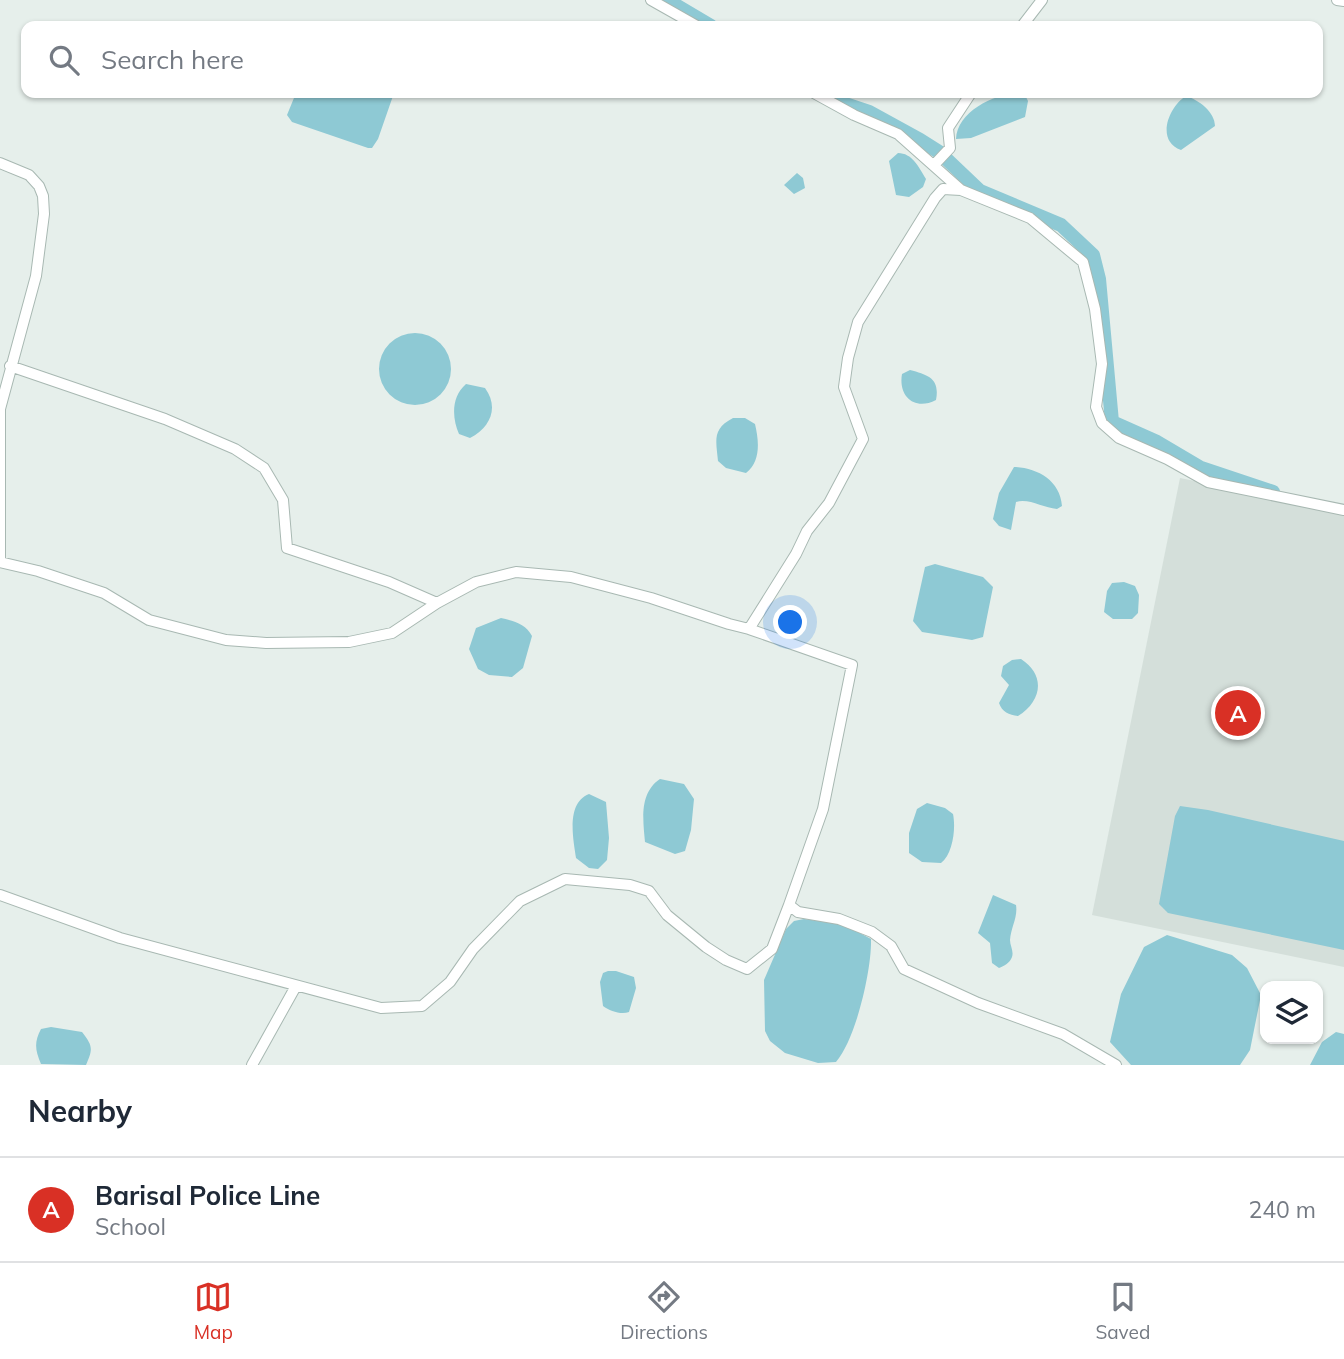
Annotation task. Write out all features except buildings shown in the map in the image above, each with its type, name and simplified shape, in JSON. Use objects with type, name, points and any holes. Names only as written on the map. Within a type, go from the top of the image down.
[{"type":"street","points":[[651,0],[688,21]]},
{"type":"street","points":[[1026,21],[1042,0]]},
{"type":"street","points":[[1337,0],[1344,1]]},
{"type":"street","points":[[824,98],[898,134],[961,190]]},
{"type":"street","points":[[934,165],[950,148],[948,128],[968,98]]},
{"type":"street","points":[[0,163],[29,174],[43,196],[44,214],[36,276],[0,409],[0,560],[104,593],[149,620],[226,640],[266,643],[349,642],[392,633],[437,603],[476,582],[516,572],[571,578],[651,598],[852,665],[823,809],[772,950],[747,969],[706,947],[667,915],[649,891],[630,885],[565,879],[520,901],[473,949],[450,982],[422,1006],[381,1009],[120,937],[0,895]]},
{"type":"street","points":[[749,629],[796,554],[807,531],[829,503],[863,439],[844,387],[848,358],[858,322],[934,198],[943,189],[961,190],[1030,218],[1083,262],[1095,309],[1102,364],[1096,407],[1102,423],[1119,438],[1167,459],[1208,482],[1344,510]]},
{"type":"street","points":[[10,366],[165,419],[235,449],[264,468],[283,500],[287,548],[389,582],[437,603]]},
{"type":"street","points":[[789,905],[798,912],[839,919],[872,932],[891,946],[904,970],[978,1003],[1063,1034],[1116,1065]]},
{"type":"street","points":[[252,1065],[296,986]]},
{"type":"shaded area","points":[[1180,478],[1344,511],[1344,967],[1092,915]]},
{"type":"water","points":[[294,98],[392,98],[378,139],[372,148],[292,122],[287,115]]},
{"type":"water","points":[[1026,98],[1025,117],[971,138],[956,139],[958,129],[971,111],[992,99]]},
{"type":"water","points":[[1184,98],[1196,100],[1212,116],[1215,126],[1181,150],[1173,146],[1167,132],[1170,115]]},
{"type":"water","points":[[898,153],[911,158],[926,179],[923,187],[909,197],[896,195],[889,161]]},
{"type":"water","points":[[797,173],[803,178],[805,188],[794,194],[784,185]]},
{"type":"water","points":[[415,333],[435,339],[445,349],[451,369],[445,389],[435,399],[415,405],[395,399],[385,389],[379,369],[385,349],[395,339]]},
{"type":"water","points":[[910,370],[932,379],[936,387],[936,400],[921,404],[905,395],[901,382],[902,374]]},
{"type":"water","points":[[466,384],[485,388],[492,402],[488,422],[470,438],[459,434],[454,415],[455,401]]},
{"type":"water","points":[[733,418],[745,418],[755,424],[758,444],[756,457],[746,473],[726,468],[718,461],[718,431]]},
{"type":"water","points":[[1014,467],[1031,470],[1046,477],[1057,489],[1062,506],[1057,509],[1026,501],[1016,502],[1011,530],[999,526],[993,519],[999,493]]},
{"type":"water","points":[[935,564],[983,577],[993,587],[983,637],[972,640],[922,632],[913,621],[925,567]]},
{"type":"water","points":[[1124,582],[1135,586],[1139,595],[1138,613],[1132,619],[1113,619],[1104,612],[1107,591],[1112,583]]},
{"type":"water","points":[[501,618],[523,626],[532,636],[523,668],[512,677],[489,675],[478,669],[469,649],[476,628]]},
{"type":"water","points":[[1021,659],[1034,673],[1038,688],[1032,703],[1018,716],[1006,712],[999,703],[1009,685],[1001,676],[1003,666],[1012,660]]},
{"type":"water","points":[[660,779],[684,784],[694,799],[691,830],[685,851],[675,854],[645,842],[645,799]]},
{"type":"water","points":[[589,794],[606,802],[609,838],[607,860],[598,869],[589,868],[576,858],[574,813],[577,805]]},
{"type":"water","points":[[927,803],[945,808],[953,814],[953,840],[941,863],[922,862],[909,853],[909,833],[917,809]]},
{"type":"water","points":[[1180,806],[1344,841],[1344,950],[1168,913],[1159,904],[1175,816]]},
{"type":"water","points":[[993,895],[1016,905],[1010,940],[1012,957],[999,968],[992,963],[990,943],[978,933]]},
{"type":"water","points":[[804,919],[843,924],[871,939],[869,968],[856,1021],[836,1062],[818,1063],[785,1053],[770,1041],[765,1031],[764,980],[786,929],[794,921]]},
{"type":"water","points":[[1167,935],[1232,955],[1247,968],[1260,993],[1260,1000],[1250,1050],[1240,1065],[1131,1065],[1110,1042],[1121,994],[1144,947]]},
{"type":"water","points":[[608,971],[634,977],[636,988],[629,1012],[616,1012],[603,1006],[600,982],[603,973]]},
{"type":"water","points":[[51,1027],[82,1032],[91,1048],[86,1065],[41,1064],[37,1038],[41,1029]]},
{"type":"water","points":[[1336,1032],[1344,1034],[1344,1065],[1310,1065],[1323,1041]]},
{"type":"waterway","points":[[667,0],[703,21]]},
{"type":"waterway","points":[[830,99],[869,112],[920,140],[939,152],[980,191],[1061,225],[1093,255],[1099,279],[1112,422],[1157,442],[1201,468],[1273,492]]},
{"type":"place","name":"Barisal Police Line","points":[[1238,713]]}]
